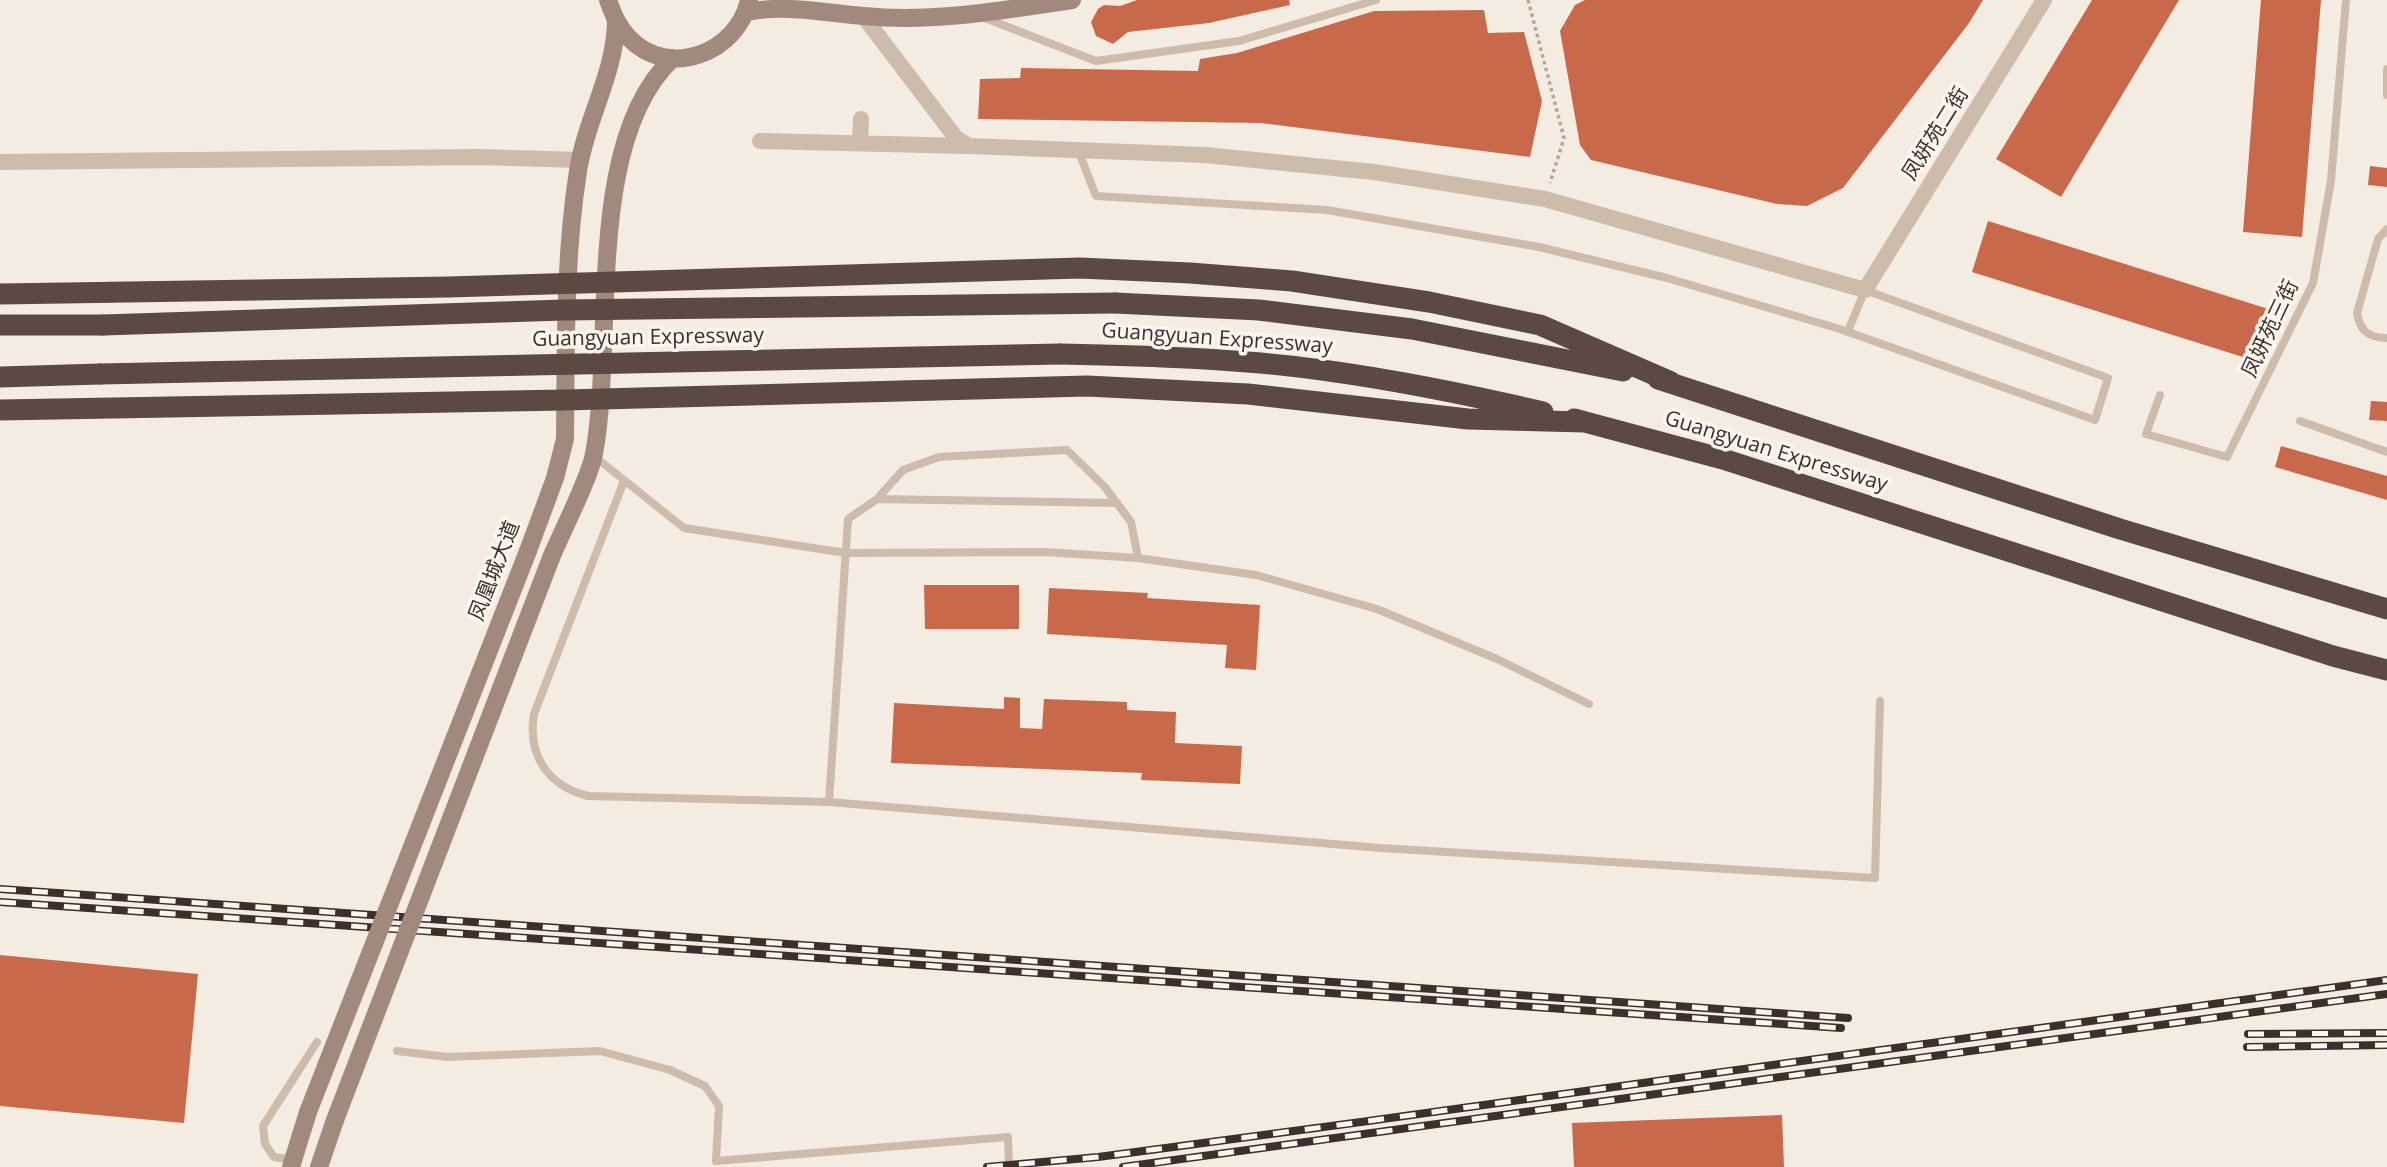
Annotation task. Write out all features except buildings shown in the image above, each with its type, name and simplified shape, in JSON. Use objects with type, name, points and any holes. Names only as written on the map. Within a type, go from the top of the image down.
[{"type":"highway","points":[[0,294],[870,276],[1080,268],[1292,281],[1429,302],[1540,325],[1671,382]]},
{"type":"highway","name":"Guangyuan Expressway","points":[[0,325],[103,325],[564,310],[1115,303],[1259,310],[1412,329],[1534,351],[1671,382],[2120,529],[2387,609]]},
{"type":"highway","name":"Guangyuan Expressway","points":[[0,377],[1060,354],[1195,358],[1321,370],[1452,391],[1585,422],[1723,459],[2333,656],[2387,670]]},
{"type":"highway","points":[[0,410],[565,400],[1087,386],[1248,394],[1468,419],[1585,422]]},
{"type":"main road","points":[[608,0],[616,22],[631,40],[650,52],[673,58],[696,57],[718,48],[735,32],[748,6],[828,7],[864,17],[973,13],[1072,0]]},
{"type":"main road","name":"凤凰城大道","points":[[293,1164],[309,1112],[528,551],[561,458],[565,400],[566,282],[581,160],[595,108],[616,49],[616,22]]},
{"type":"main road","points":[[319,1167],[551,558],[594,456],[601,398],[614,188],[621,151],[637,110],[657,74],[673,58]]},
{"type":"street","name":"凤妍苑二街","points":[[1865,290],[2044,0]]},
{"type":"street","points":[[864,17],[956,138],[969,146]]},
{"type":"street","points":[[860,143],[861,119]]},
{"type":"street","points":[[760,141],[1205,155],[1374,172],[1545,199],[1865,290]]},
{"type":"street","points":[[0,162],[478,157],[581,160]]},
{"type":"lane","points":[[973,13],[1096,61],[1239,41],[1376,0]]},
{"type":"lane","name":"凤妍苑三街","points":[[2160,396],[2146,434],[2227,457],[2291,331],[2312,283],[2331,180],[2346,0]]},
{"type":"lane","points":[[2387,69],[2387,94]]},
{"type":"lane","points":[[1078,150],[1096,197],[1327,210],[1539,247],[1667,278],[1847,331],[2095,420],[2108,378],[1865,290],[1847,331]]},
{"type":"lane","points":[[2387,229],[2378,239],[2357,313],[2359,324],[2365,333],[2376,338],[2387,338]]},
{"type":"lane","points":[[2300,421],[2387,452]]},
{"type":"lane","points":[[829,803],[848,519],[877,499],[903,470],[939,457],[1067,450],[1117,503],[1131,522],[1138,558]]},
{"type":"lane","points":[[594,456],[684,528],[846,553],[1045,552],[1138,558],[1255,575],[1377,609],[1497,659],[1589,704]]},
{"type":"lane","points":[[624,481],[534,714],[532,740],[541,764],[556,782],[588,796],[829,803],[1381,848],[1875,878],[1880,701]]},
{"type":"lane","points":[[877,499],[1117,503]]},
{"type":"lane","points":[[293,1164],[274,1157],[265,1144],[263,1126],[317,1042]]},
{"type":"lane","points":[[397,1051],[448,1056],[600,1051],[670,1070],[705,1086],[719,1106],[716,1161],[1007,1137],[1010,1167]]},
{"type":"path","points":[[1528,0],[1564,138],[1545,199]]},
{"type":"railway","points":[[0,889],[1848,1018]]},
{"type":"railway","points":[[0,902],[1841,1028]]},
{"type":"railway","points":[[987,1167],[1098,1157],[1361,1122],[2387,980]]},
{"type":"railway","points":[[1123,1167],[2387,994]]},
{"type":"railway","points":[[2248,1034],[2387,1033]]},
{"type":"railway","points":[[2247,1047],[2387,1045]]}]
